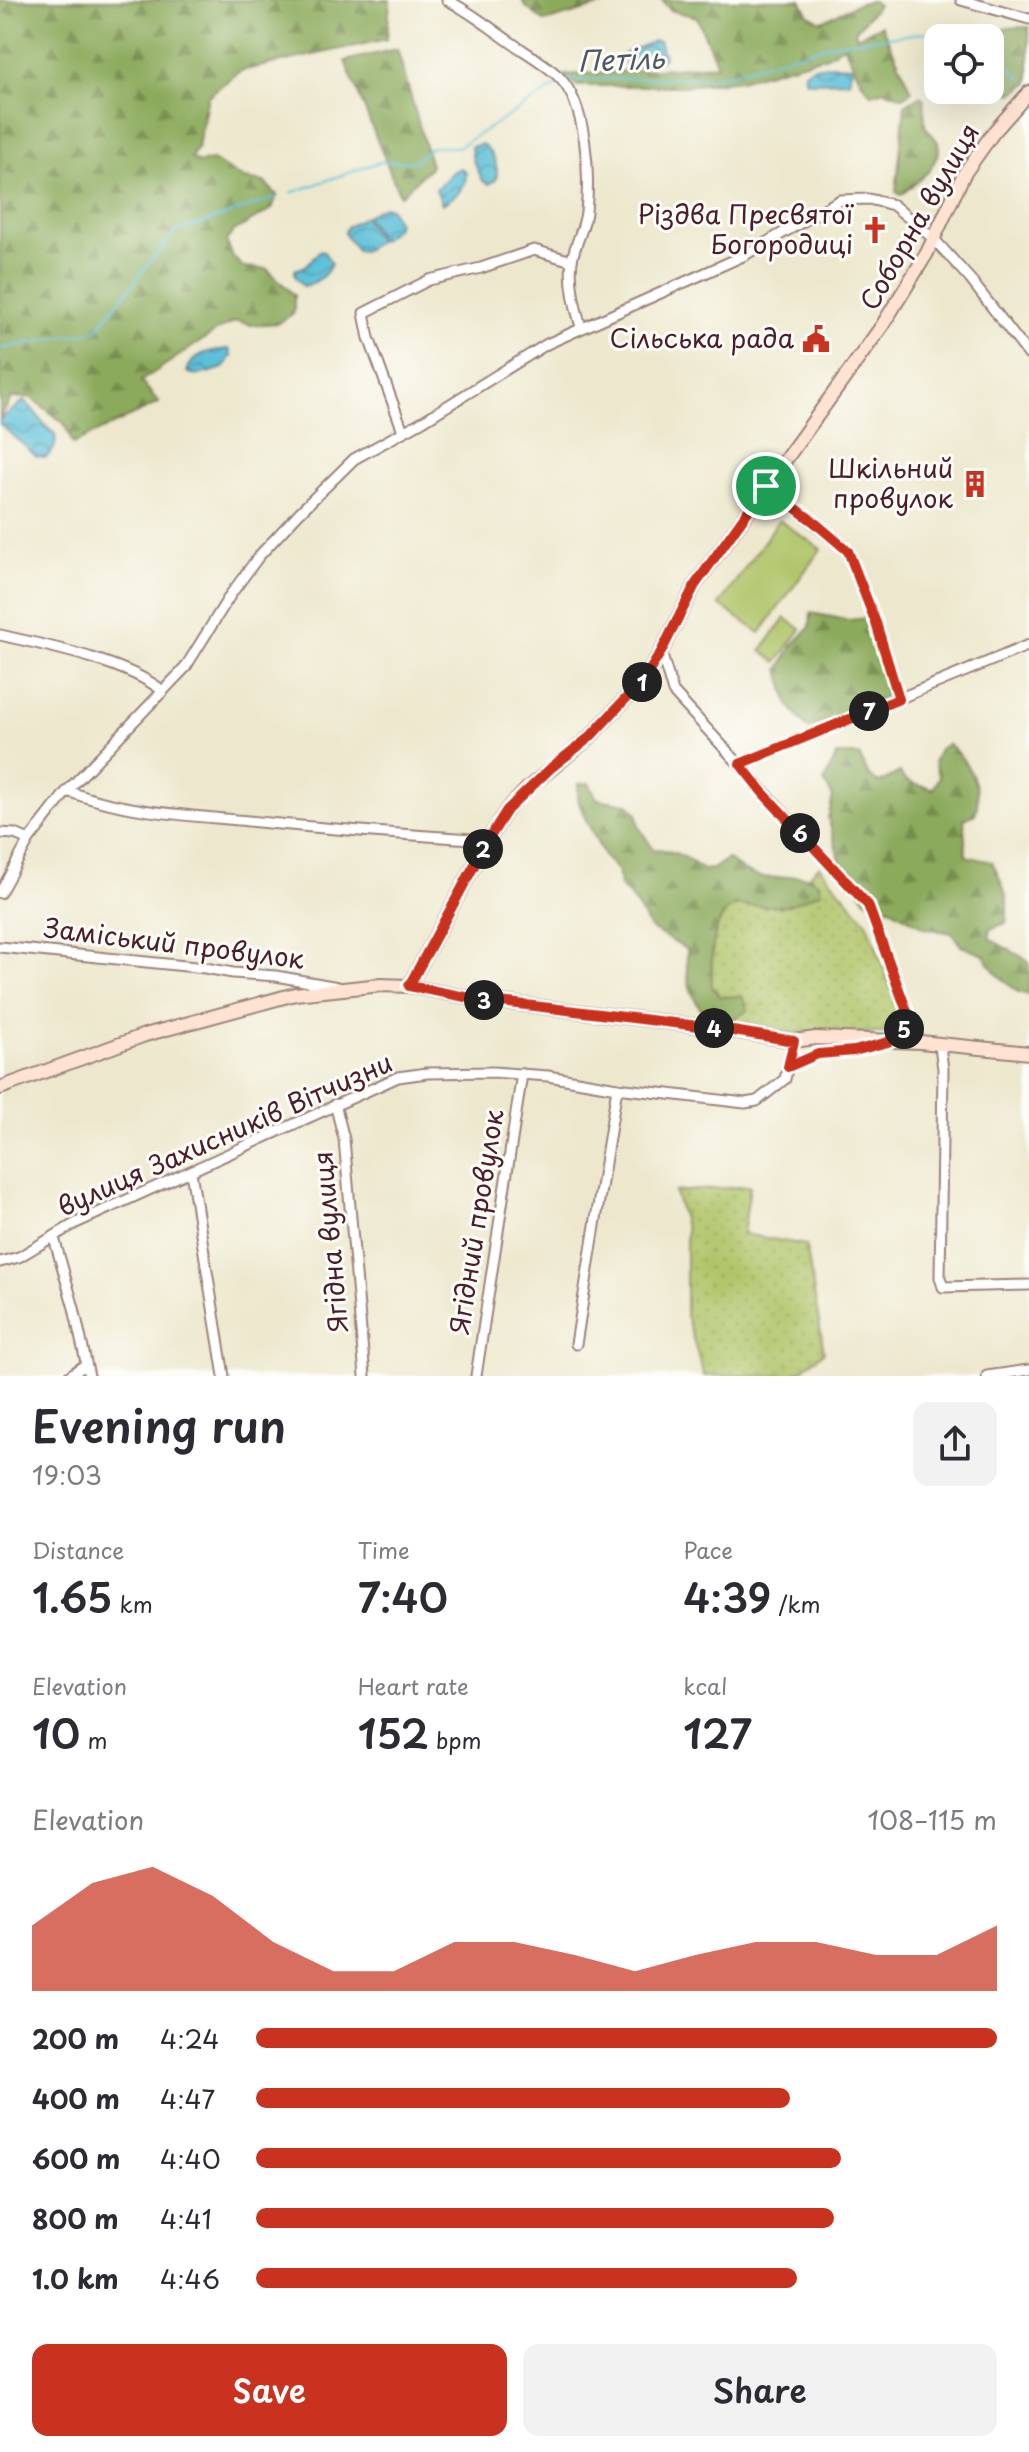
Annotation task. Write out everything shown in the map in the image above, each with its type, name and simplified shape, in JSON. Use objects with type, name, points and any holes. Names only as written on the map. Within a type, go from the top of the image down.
[{"type":"street","points":[[447,0],[534,55],[563,82],[578,105],[586,151],[586,212],[572,261],[573,288],[581,327]]},
{"type":"street","points":[[961,0],[1029,19]]},
{"type":"street","name":"Соборна вулиця","points":[[409,986],[507,810],[528,788],[590,737],[645,678],[695,585],[882,326],[934,239],[964,174],[993,133],[1029,92]]},
{"type":"street","points":[[0,893],[29,840],[67,791],[185,668],[231,594],[289,523],[354,459],[423,421],[533,352],[581,327],[743,256],[840,200],[869,199],[893,205],[934,239],[970,279],[1029,355]]},
{"type":"street","points":[[403,431],[369,338],[364,313],[429,280],[481,268],[534,250],[572,261]]},
{"type":"street","points":[[766,486],[848,551],[876,623],[899,699]]},
{"type":"street","points":[[0,635],[130,671],[163,691]]},
{"type":"street","points":[[740,764],[1029,645]]},
{"type":"street","points":[[661,652],[673,692],[868,905],[908,1014],[909,1025],[920,1042]]},
{"type":"street","points":[[67,791],[104,805],[138,811],[488,840]]},
{"type":"street","points":[[0,833],[15,834],[29,840]]},
{"type":"street","name":"Заміський провулок","points":[[0,947],[276,976],[343,988]]},
{"type":"street","points":[[0,1088],[145,1035],[295,994],[343,988],[409,986],[476,999],[715,1028],[794,1041],[816,1038],[920,1042],[1029,1053]]},
{"type":"street","points":[[788,1067],[818,1054],[854,1051],[888,1042],[909,1025]]},
{"type":"street","name":"вулиця Захисників Вітчизни","points":[[0,1263],[19,1257],[76,1223],[398,1077],[427,1073],[522,1074],[745,1103],[757,1101],[785,1079],[794,1041]]},
{"type":"street","points":[[940,1046],[943,1069],[940,1278],[943,1287],[1029,1285]]},
{"type":"street","name":"Ягідний провулок","points":[[476,1376],[522,1074]]},
{"type":"street","points":[[576,1344],[617,1088]]},
{"type":"street","name":"Ягідна вулиця","points":[[335,1104],[344,1139],[365,1376]]},
{"type":"street","points":[[191,1172],[224,1376]]},
{"type":"street","points":[[54,1238],[89,1376]]},
{"type":"street","points":[[69,1376],[85,1365]]},
{"type":"street","points":[[987,1376],[1029,1370]]},
{"type":"green space","points":[[0,0],[390,0],[387,39],[240,71],[208,96],[198,146],[191,158],[199,163],[212,160],[244,179],[264,182],[277,195],[272,209],[234,231],[226,241],[233,257],[243,267],[267,269],[294,295],[294,313],[278,323],[252,325],[236,321],[218,330],[141,381],[159,403],[73,444],[64,423],[30,397],[12,398],[0,419]]},
{"type":"green space","points":[[522,0],[620,0],[545,22]]},
{"type":"green space","points":[[662,0],[801,0],[809,15],[820,21],[858,4],[873,1],[878,5],[855,31],[857,37],[881,25],[912,91],[903,97],[884,90],[872,94],[863,84],[843,46],[827,56],[740,80],[685,86],[577,86],[564,75],[717,65],[697,17],[670,10]]},
{"type":"green space","points":[[1029,27],[1029,83],[1012,94],[1004,90],[1004,29]]},
{"type":"green space","points":[[397,49],[431,166],[400,196],[345,61]]},
{"type":"green space","points":[[920,96],[924,99],[925,126],[938,142],[939,152],[930,170],[901,195],[896,192],[905,105]]},
{"type":"green space","points":[[779,520],[821,549],[760,633],[719,605]]},
{"type":"green space","points":[[811,613],[848,620],[867,618],[892,695],[808,729],[789,705],[779,670],[792,646],[810,627]]},
{"type":"green space","points":[[785,618],[801,629],[777,662],[761,651]]},
{"type":"green space","points":[[948,744],[967,766],[977,794],[975,814],[964,819],[966,856],[992,862],[1006,898],[1006,923],[990,929],[990,939],[1029,961],[1029,995],[1018,992],[995,972],[984,955],[961,946],[952,933],[926,928],[890,908],[866,900],[841,864],[828,818],[833,797],[824,782],[837,755],[859,755],[869,776],[879,783],[900,772],[909,782],[933,789],[939,777],[934,761],[939,749]]},
{"type":"green space","points":[[589,783],[597,799],[629,804],[653,849],[680,855],[702,870],[713,869],[727,859],[756,876],[798,876],[819,883],[821,892],[786,906],[733,906],[725,912],[714,942],[712,987],[721,997],[742,996],[748,1010],[733,1020],[704,1014],[689,984],[687,950],[650,928],[634,901],[620,886],[618,871],[605,858],[578,800],[578,784]]},
{"type":"green space","points":[[819,866],[867,922],[903,1019],[888,1033],[763,1033],[733,1020],[748,1010],[721,997],[712,987],[714,942],[725,912],[733,906],[786,906],[820,892],[819,883],[808,876]]},
{"type":"green space","points":[[750,1186],[743,1234],[806,1245],[824,1352],[794,1376],[704,1376],[686,1315],[686,1230],[675,1192]]},
{"type":"water","points":[[659,41],[664,57],[627,69],[623,54]]},
{"type":"water","points":[[852,66],[849,81],[805,80],[805,72],[813,67]]},
{"type":"water","points":[[482,144],[492,155],[497,170],[496,180],[489,184],[483,181],[473,160],[471,147]]},
{"type":"water","points":[[461,168],[466,173],[462,188],[442,204],[436,189]]},
{"type":"water","points":[[384,206],[390,208],[398,223],[381,240],[366,216]]},
{"type":"water","points":[[364,217],[379,241],[363,251],[357,251],[344,233],[347,227]]},
{"type":"water","points":[[320,251],[331,263],[330,267],[316,281],[303,286],[295,276],[295,270],[305,266]]},
{"type":"water","points":[[229,349],[231,356],[223,368],[200,374],[187,372],[198,357]]},
{"type":"water","points":[[24,401],[55,434],[54,448],[45,458],[36,456],[0,424],[0,420]]},
{"type":"waterway","name":"Петіль","points":[[567,80],[718,77],[837,43],[924,33]]},
{"type":"waterway","name":"Петіль","points":[[1004,62],[1023,79]]},
{"type":"waterway","name":"Петіль","points":[[291,193],[379,162],[414,162],[431,147],[458,147],[562,83]]},
{"type":"waterway","name":"Петіль","points":[[0,349],[95,331],[174,233],[278,197]]},
{"type":"place","name":"Різдва Пресвятої Богородиці","points":[[875,230]]},
{"type":"place","name":"Cільська рада","points":[[816,339]]},
{"type":"place","name":"Шкільний провулок","points":[[975,484]]},
{"type":"route","points":[[766,486],[848,551],[876,623],[899,699],[740,764],[763,793],[868,905],[908,1014],[909,1025],[888,1042],[854,1051],[818,1054],[788,1067],[794,1041],[715,1028],[476,999],[409,986],[507,810],[528,788],[590,737],[645,678],[695,585],[766,486]]}]
